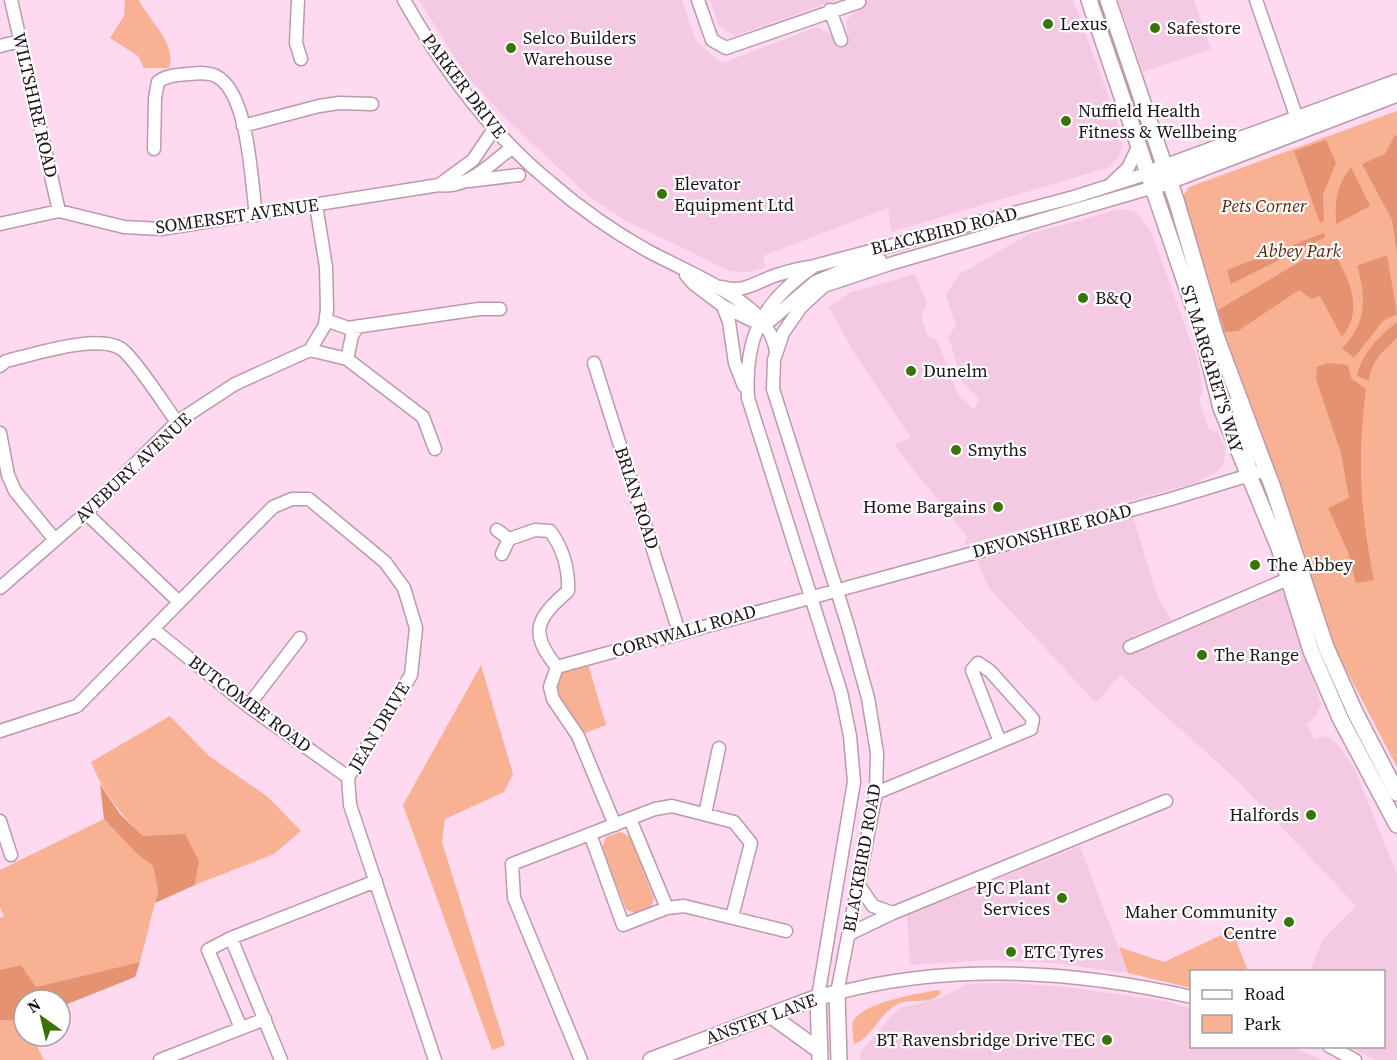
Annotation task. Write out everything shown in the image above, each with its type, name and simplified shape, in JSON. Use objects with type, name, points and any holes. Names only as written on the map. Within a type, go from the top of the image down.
[{"type":"main road","points":[[1089,0],[1139,145],[1159,177]]},
{"type":"main road","points":[[1108,0],[1159,177]]},
{"type":"main road","points":[[1159,177],[1397,82]]},
{"type":"main road","points":[[1299,123],[1397,94]]},
{"type":"main road","name":"ST MARGARET'S WAY","points":[[1159,177],[1266,470],[1296,576],[1311,651],[1327,689],[1397,825]]},
{"type":"main road","name":"ST MARGARET'S WAY","points":[[1159,177],[1202,329],[1217,397],[1246,475],[1296,576],[1341,683],[1397,793]]},
{"type":"main road","name":"ANSTEY LANE","points":[[651,1060],[669,1057],[770,1015],[818,997],[837,993]]},
{"type":"main road","name":"BLACKBIRD ROAD","points":[[837,993],[839,1060]]},
{"type":"main road","name":"BLACKBIRD ROAD","points":[[818,997],[820,1056]]},
{"type":"main road","points":[[770,1015],[820,1056]]},
{"type":"street","name":"WILTSHIRE ROAD","points":[[11,0],[59,211]]},
{"type":"street","points":[[298,0],[296,43],[301,59]]},
{"type":"street","name":"PARKER DRIVE","points":[[404,0],[433,49],[494,129],[512,148],[588,212],[748,308],[771,333],[776,352]]},
{"type":"street","points":[[698,0],[712,40],[726,48],[735,47],[830,10],[859,2]]},
{"type":"street","points":[[1256,0],[1299,123]]},
{"type":"street","points":[[830,10],[841,40]]},
{"type":"street","points":[[0,46],[20,41]]},
{"type":"street","points":[[154,149],[155,88],[164,78],[198,73],[216,76],[232,90],[243,126],[256,215]]},
{"type":"street","points":[[243,126],[319,106],[339,103],[372,104]]},
{"type":"street","name":"SOMERSET AVENUE","points":[[439,184],[473,160],[494,129]]},
{"type":"street","points":[[1108,187],[1128,168],[1139,145]]},
{"type":"street","points":[[468,181],[512,148]]},
{"type":"street","name":"SOMERSET AVENUE","points":[[0,224],[59,211],[143,230],[256,215],[439,184],[452,186],[468,181],[519,175]]},
{"type":"street","name":"BLACKBIRD ROAD","points":[[818,997],[854,782],[850,736],[841,692],[748,398],[746,368],[750,345],[762,321],[789,284],[814,266],[1108,187],[1159,177]]},
{"type":"street","name":"BLACKBIRD ROAD","points":[[837,993],[876,793],[877,753],[868,698],[773,389],[776,352],[783,333],[796,314],[824,286],[893,263],[956,246],[1159,177]]},
{"type":"street","points":[[316,205],[326,267],[326,320],[348,327],[479,309],[500,309]]},
{"type":"street","points":[[952,230],[956,246]]},
{"type":"street","name":"BLACKBIRD ROAD","points":[[762,321],[778,316],[795,297],[830,274],[879,260],[893,263]]},
{"type":"street","name":"PARKER DRIVE","points":[[710,284],[734,291],[753,287],[778,274],[814,266]]},
{"type":"street","name":"PARKER DRIVE","points":[[679,267],[694,284],[723,306],[751,320],[762,321]]},
{"type":"street","points":[[723,306],[729,322],[735,363],[748,398]]},
{"type":"street","name":"AVEBURY AVENUE","points":[[0,588],[86,513],[177,423],[235,384],[310,350],[321,336],[326,320]]},
{"type":"street","points":[[347,359],[352,336],[358,326]]},
{"type":"street","points":[[0,366],[6,361],[94,342],[110,343],[124,350],[177,423]]},
{"type":"street","points":[[310,350],[347,359],[423,417],[435,449]]},
{"type":"street","name":"BRIAN ROAD","points":[[594,363],[679,632]]},
{"type":"street","points":[[1236,386],[1239,418],[1251,466],[1246,475]]},
{"type":"street","points":[[0,433],[8,475],[15,490],[55,540]]},
{"type":"street","name":"DEVONSHIRE ROAD","points":[[836,589],[1171,499],[1266,470]]},
{"type":"street","name":"JEAN DRIVE","points":[[0,731],[77,706],[273,507],[292,499],[309,500],[384,562],[404,588],[416,628],[411,675],[348,777],[350,806],[435,1060]]},
{"type":"street","points":[[86,513],[179,602]]},
{"type":"street","points":[[497,530],[509,539]]},
{"type":"street","points":[[502,554],[509,539],[536,530],[550,531],[559,543],[568,579],[568,591],[541,616],[538,634],[545,652],[557,667],[550,687],[553,699],[578,736],[615,825]]},
{"type":"street","points":[[1130,647],[1296,576]]},
{"type":"street","points":[[810,596],[836,589]]},
{"type":"street","name":"CORNWALL ROAD","points":[[557,667],[810,596]]},
{"type":"street","name":"BUTCOMBE ROAD","points":[[153,629],[248,706],[348,777]]},
{"type":"street","points":[[248,706],[300,638]]},
{"type":"street","points":[[876,793],[1000,742],[1031,729],[1033,719],[990,671],[978,663],[972,670],[1000,742]]},
{"type":"street","points":[[705,814],[719,748]]},
{"type":"street","points":[[849,934],[893,913],[1166,801]]},
{"type":"street","points":[[581,1060],[514,898],[512,864],[655,809],[672,806],[734,822],[751,843],[732,917]]},
{"type":"street","points":[[630,819],[667,908]]},
{"type":"street","points":[[0,821],[11,855]]},
{"type":"street","points":[[590,834],[623,925],[667,908],[684,906],[786,931]]},
{"type":"street","points":[[241,1028],[208,950],[231,938],[376,881]]},
{"type":"street","points":[[858,884],[873,906],[893,913]]},
{"type":"street","points":[[231,938],[281,1060]]},
{"type":"street","points":[[837,993],[866,985],[951,974],[1047,974],[1151,988],[1190,997]]},
{"type":"street","points":[[160,1060],[265,1018]]},
{"type":"street","points":[[1331,1048],[1355,1060]]},
{"type":"shaded area","points":[[419,0],[682,0],[696,41],[722,63],[817,27],[830,34],[835,42],[848,37],[846,21],[854,12],[861,9],[858,0],[1073,0],[1116,116],[1123,147],[1118,158],[1107,168],[891,232],[888,208],[763,256],[765,267],[748,272],[729,271],[625,220],[590,197],[509,122],[466,75]]},
{"type":"shaded area","points":[[710,0],[837,0],[734,36],[719,26]]},
{"type":"shaded area","name":"Safestore","points":[[1118,0],[1194,0],[1211,49],[1143,72]]},
{"type":"shaded area","points":[[1395,135],[1397,136],[1397,254],[1392,220],[1362,164],[1385,154]]},
{"type":"shaded area","points":[[1326,140],[1336,163],[1323,195],[1324,221],[1320,223],[1294,151]]},
{"type":"shaded area","points":[[1351,167],[1370,206],[1336,224],[1338,194],[1342,181]]},
{"type":"shaded area","points":[[1121,209],[1137,212],[1152,234],[1198,362],[1203,393],[1199,399],[1208,428],[1218,432],[1225,447],[1224,464],[1218,471],[1195,483],[964,545],[967,537],[894,445],[911,438],[851,348],[829,307],[849,293],[915,274],[927,303],[921,317],[928,336],[937,340],[958,395],[974,410],[979,399],[963,383],[948,336],[956,326],[946,296],[958,275],[1029,234]]},
{"type":"shaded area","points":[[1324,233],[1325,237],[1231,284],[1227,270]]},
{"type":"shaded area","points":[[1330,244],[1347,278],[1353,302],[1353,314],[1342,337],[1320,296],[1311,299],[1299,290],[1238,331],[1225,332],[1218,310]]},
{"type":"shaded area","points":[[1387,255],[1397,314],[1383,321],[1354,358],[1342,348],[1356,330],[1362,310],[1362,289],[1357,266]]},
{"type":"shaded area","points":[[1397,323],[1397,338],[1375,362],[1369,381],[1357,376],[1362,361],[1372,346]]},
{"type":"shaded area","points":[[1328,363],[1348,365],[1351,378],[1366,389],[1361,439],[1361,485],[1374,580],[1356,583],[1348,552],[1328,508],[1349,498],[1341,453],[1316,379],[1317,367]]},
{"type":"shaded area","points":[[1133,517],[1158,598],[1172,620],[1133,636],[1139,650],[1276,588],[1283,591],[1321,704],[1316,716],[1307,724],[1314,739],[1327,736],[1333,739],[1353,765],[1397,874],[1397,1060],[1376,1060],[1350,1048],[1385,1048],[1385,970],[1310,970],[1322,940],[1356,906],[1238,781],[1120,675],[1096,703],[989,588],[977,561]]},
{"type":"shaded area","points":[[100,784],[120,814],[143,836],[185,834],[199,861],[195,885],[155,903],[158,891],[153,866],[136,853],[104,819]]},
{"type":"shaded area","points":[[1080,846],[1128,973],[1053,963],[990,960],[910,965],[907,915]]},
{"type":"shaded area","points":[[140,962],[135,977],[72,1002],[72,988],[12,988],[12,1020],[0,1020],[0,970],[21,965],[36,987]]},
{"type":"shaded area","points":[[1008,983],[1068,987],[1165,1001],[1190,1008],[1190,1048],[1294,1048],[1323,1060],[860,1060],[860,1052],[899,1008],[943,997],[967,984]]},
{"type":"green space","points":[[125,0],[139,0],[161,32],[169,50],[169,68],[144,68],[138,56],[110,38],[124,16]]},
{"type":"green space","name":"Abbey Park","points":[[1397,111],[1397,767],[1337,652],[1309,584],[1226,345],[1183,203],[1184,194],[1189,187]]},
{"type":"green space","points":[[588,664],[606,725],[585,733],[563,704],[557,687],[558,679],[563,671]]},
{"type":"green space","points":[[481,665],[513,774],[504,792],[445,819],[442,842],[505,1045],[492,1050],[403,805]]},
{"type":"green space","points":[[170,716],[209,756],[268,797],[301,831],[274,854],[195,885],[199,861],[160,836],[143,836],[113,802],[91,762]]},
{"type":"green space","points":[[104,819],[136,853],[153,866],[158,891],[140,962],[36,987],[21,965],[0,970],[0,918],[4,916],[0,907],[0,870]]},
{"type":"green space","points":[[621,832],[630,837],[654,898],[651,908],[636,914],[626,909],[602,848],[606,837]]},
{"type":"green space","points":[[1232,930],[1248,970],[1190,970],[1190,988],[1128,973],[1119,947],[1164,962]]},
{"type":"green space","points":[[939,990],[941,993],[931,999],[896,1005],[865,1037],[854,1044],[852,1024],[865,1010],[890,1000]]},
{"type":"green space","points":[[0,1020],[12,1020],[12,1048],[38,1048],[44,1060],[0,1060]]},
{"type":"place","name":"Lexus","points":[[1048,24]]},
{"type":"place","name":"Safestore","points":[[1155,28]]},
{"type":"place","name":"Selco Builders Warehouse","points":[[511,48]]},
{"type":"place","name":"Nuffield Health Fitness & Wellbeing","points":[[1066,121]]},
{"type":"place","name":"Elevator Equipment Ltd","points":[[662,194]]},
{"type":"place","name":"B&Q","points":[[1083,298]]},
{"type":"place","name":"Dunelm","points":[[911,371]]},
{"type":"place","name":"Smyths","points":[[956,450]]},
{"type":"place","name":"Home Bargains","points":[[998,507]]},
{"type":"place","name":"The Abbey","points":[[1255,565]]},
{"type":"place","name":"The Range","points":[[1202,655]]},
{"type":"place","name":"Halfords","points":[[1311,815]]},
{"type":"place","name":"PJC Plant Services","points":[[1062,898]]},
{"type":"place","name":"Maher Community Centre","points":[[1289,922]]},
{"type":"place","name":"ETC Tyres","points":[[1011,952]]},
{"type":"place","name":"BT Ravensbridge Drive TEC","points":[[1107,1040]]},
{"type":"park label","name":"Pets Corner","points":[[1264,206]]}]
